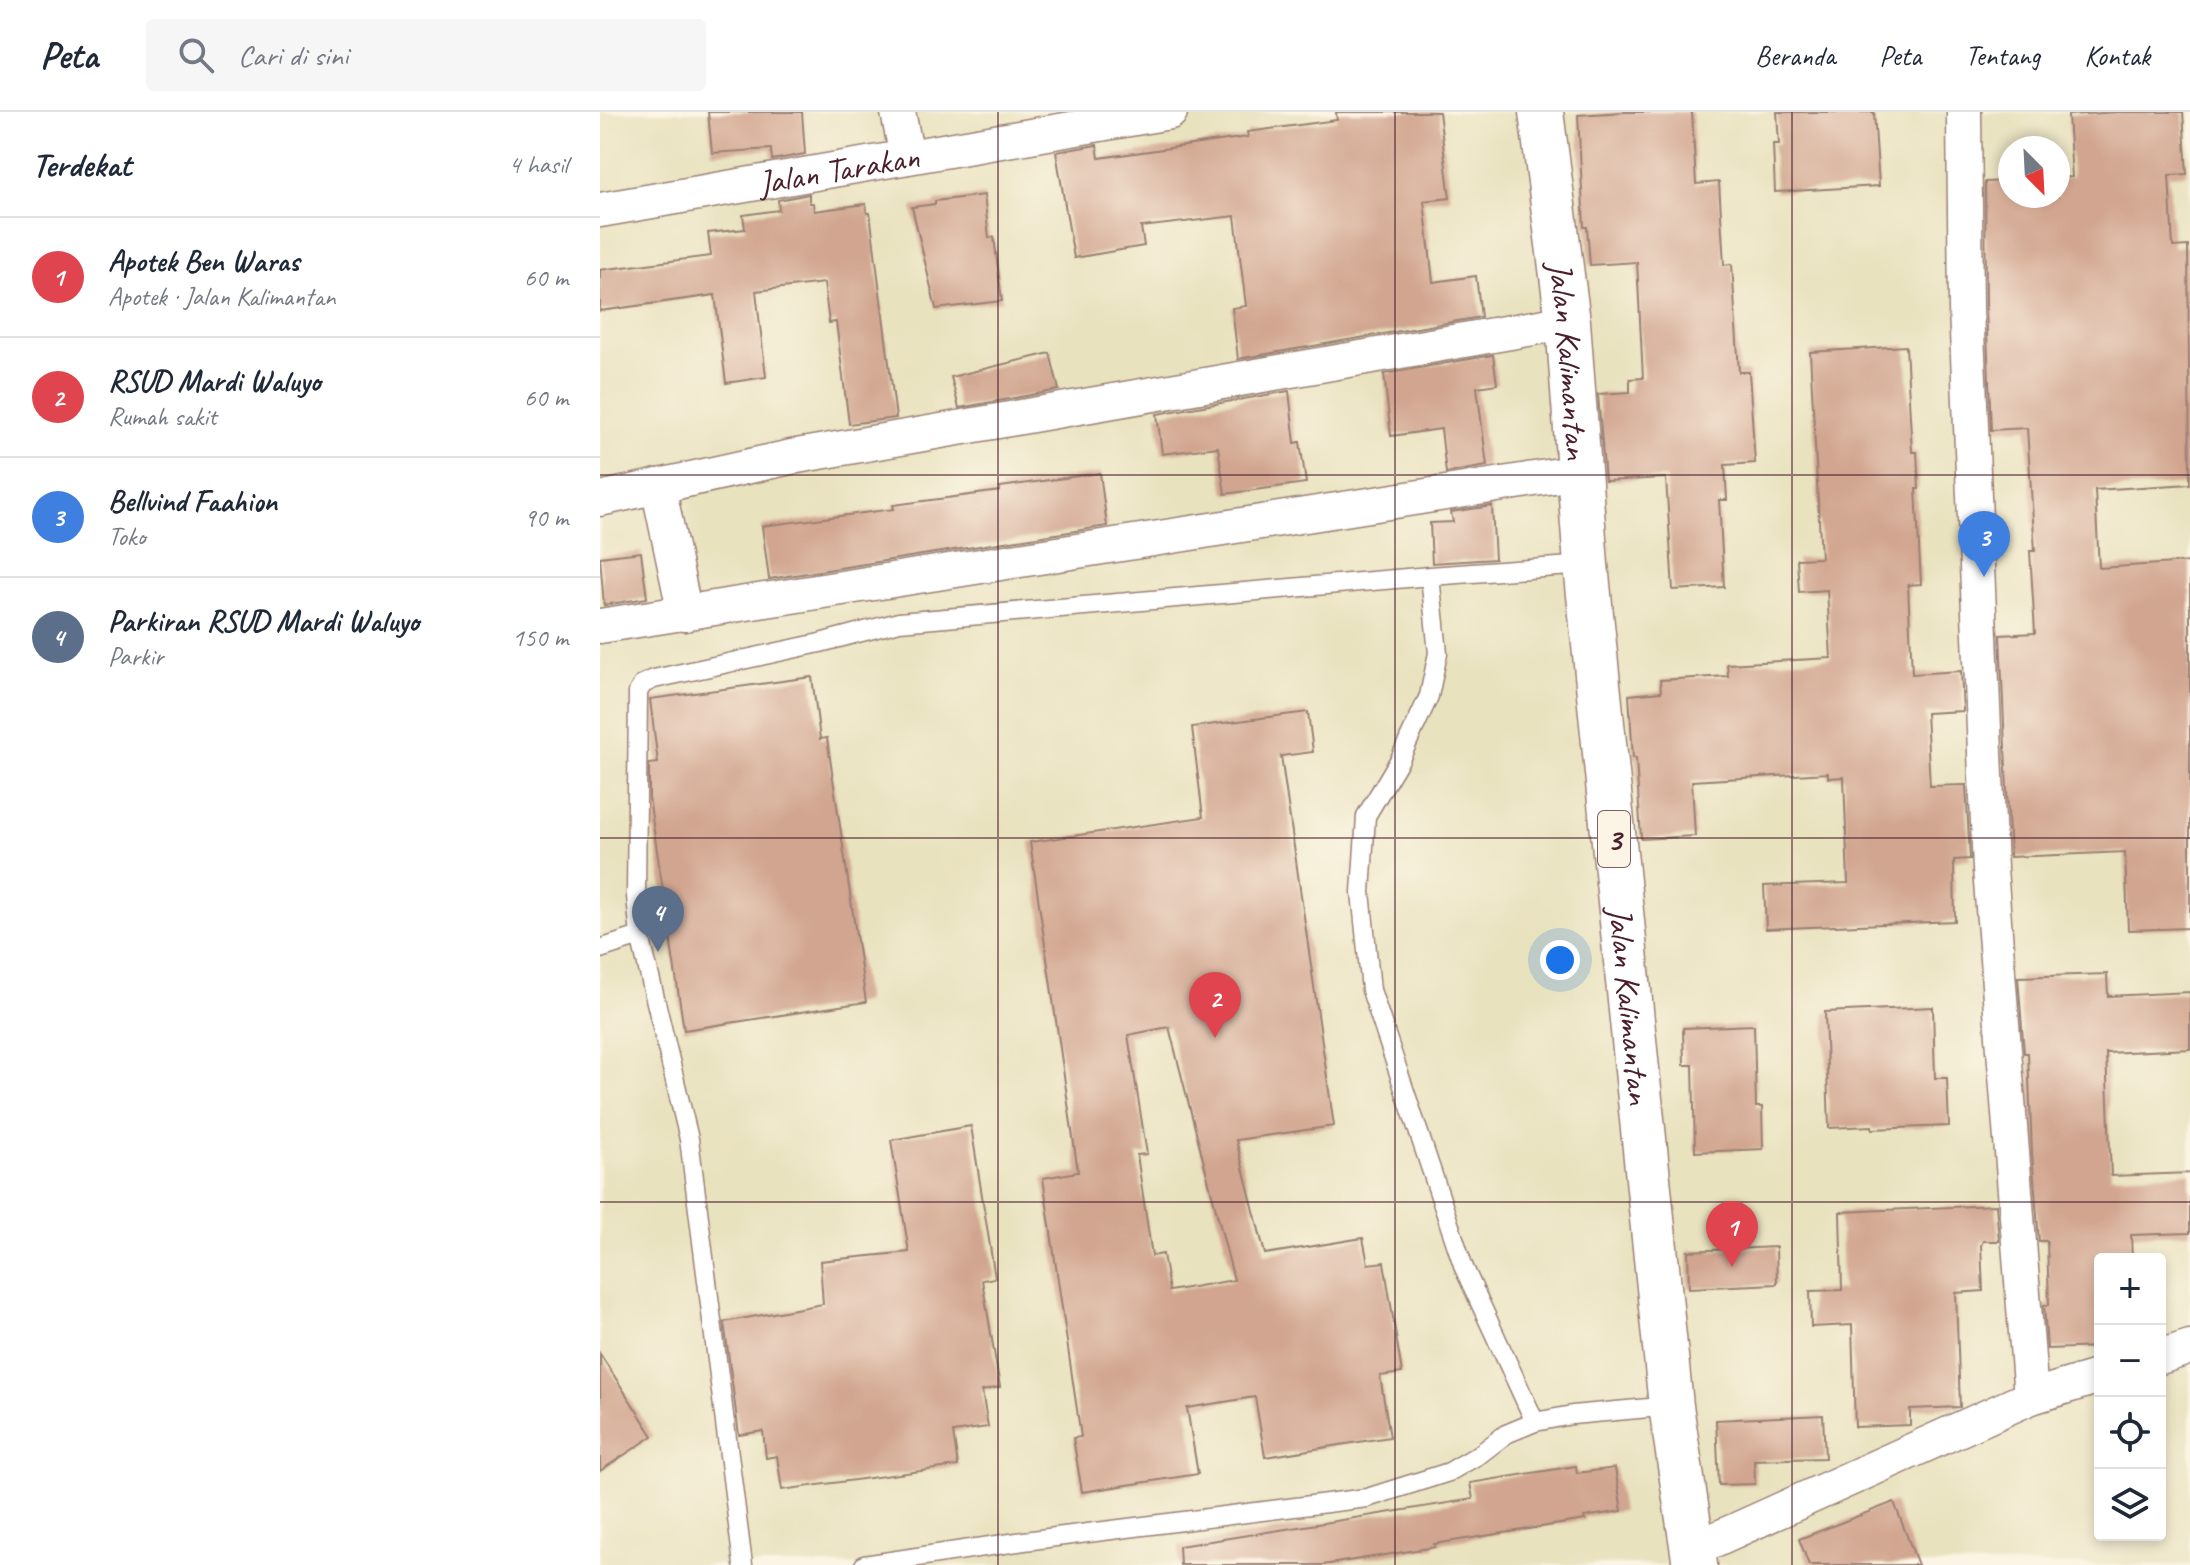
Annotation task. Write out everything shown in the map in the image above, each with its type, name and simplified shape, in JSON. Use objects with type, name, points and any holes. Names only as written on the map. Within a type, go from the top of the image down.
[{"type":"highway","name":"Jalan Kalimantan","points":[[1541,112],[1568,322],[1586,565],[1671,1406],[1693,1558]]},
{"type":"street","points":[[898,112],[907,157]]},
{"type":"street","name":"Jalan Tarakan","points":[[600,210],[1170,112]]},
{"type":"street","points":[[1964,112],[1966,309],[1990,869],[2031,1397]]},
{"type":"street","points":[[600,499],[791,457],[1568,322]]},
{"type":"street","points":[[600,626],[1579,472]]},
{"type":"street","points":[[658,486],[685,614]]},
{"type":"street","points":[[2166,1355],[2190,1347]]},
{"type":"street","points":[[1693,1558],[2031,1397],[2094,1378]]},
{"type":"lane","points":[[743,1565],[689,1139],[640,936],[636,896],[638,692],[643,684],[899,622],[1586,565]]},
{"type":"lane","points":[[1430,576],[1438,653],[1429,696],[1400,759],[1366,816],[1361,892],[1371,990],[1464,1268],[1535,1422]]},
{"type":"lane","points":[[600,949],[640,936]]},
{"type":"lane","points":[[864,1565],[1024,1541],[1367,1498],[1449,1472],[1506,1434],[1535,1422],[1572,1415],[1671,1406]]},
{"type":"building","points":[[708,112],[802,112],[805,154],[772,160],[771,149],[712,153]]},
{"type":"building","points":[[1336,112],[1439,112],[1450,198],[1424,201],[1433,282],[1476,276],[1481,317],[1238,359],[1232,308],[1246,306],[1235,216],[1141,227],[1144,246],[1074,258],[1056,152],[1097,145],[1099,158],[1248,137],[1247,132],[1337,120]]},
{"type":"building","points":[[1692,112],[1696,184],[1719,182],[1724,265],[1732,264],[1739,372],[1749,372],[1755,463],[1725,465],[1727,500],[1719,500],[1724,587],[1673,590],[1666,478],[1605,481],[1598,394],[1630,392],[1630,379],[1643,378],[1637,262],[1590,265],[1587,227],[1584,227],[1578,115]]},
{"type":"building","points":[[1777,112],[1874,112],[1879,186],[1775,192],[1773,144],[1779,144]]},
{"type":"building","points":[[2183,112],[2187,174],[2169,175],[2173,247],[2188,246],[2190,484],[2095,490],[2099,568],[2190,562],[2190,928],[2128,930],[2125,852],[2010,857],[2000,635],[2035,633],[2030,551],[2035,551],[2027,428],[1991,430],[1985,182],[1998,181],[1998,208],[2070,208],[2072,177],[2068,115]]},
{"type":"building","points":[[809,194],[809,203],[813,203],[814,211],[866,204],[867,213],[870,213],[896,418],[849,424],[836,322],[829,323],[824,283],[756,291],[766,377],[726,383],[715,295],[600,311],[600,270],[711,256],[708,233],[745,229],[743,215],[779,210],[778,200]]},
{"type":"building","points":[[984,195],[989,238],[994,237],[1002,301],[936,309],[912,207]]},
{"type":"building","points":[[1906,346],[1912,452],[1917,452],[1921,584],[1908,585],[1912,674],[1961,671],[1963,711],[1926,713],[1930,786],[1966,785],[1970,859],[1954,860],[1955,921],[1766,929],[1764,886],[1848,883],[1844,777],[1828,778],[1828,773],[1692,781],[1695,836],[1641,839],[1629,695],[1661,692],[1660,680],[1728,676],[1727,664],[1831,658],[1827,590],[1799,592],[1797,559],[1821,558],[1810,352]]},
{"type":"building","points":[[1050,353],[1059,390],[959,408],[951,377]]},
{"type":"building","points":[[1493,355],[1497,384],[1477,387],[1487,466],[1446,473],[1441,429],[1391,436],[1384,374]]},
{"type":"building","points":[[1289,391],[1295,443],[1300,442],[1306,483],[1225,494],[1218,447],[1162,454],[1157,414]]},
{"type":"building","points":[[1100,473],[1107,526],[769,579],[762,526],[894,509],[893,505],[1000,491],[1000,487]]},
{"type":"building","points":[[1492,506],[1495,559],[1432,563],[1430,523],[1453,522],[1451,512]]},
{"type":"building","points":[[641,552],[647,598],[604,605],[600,557]]},
{"type":"building","points":[[812,677],[820,739],[827,738],[866,1002],[684,1030],[649,798],[649,764],[658,763],[650,699]]},
{"type":"building","points":[[1308,712],[1313,752],[1281,756],[1334,1126],[1236,1140],[1265,1254],[1363,1238],[1368,1264],[1384,1262],[1402,1373],[1380,1376],[1390,1437],[1265,1457],[1255,1397],[1187,1408],[1198,1474],[1082,1492],[1073,1438],[1081,1437],[1043,1178],[1078,1172],[1030,842],[1203,817],[1192,727]],"holes":[[[1169,1027],[1234,1280],[1169,1291],[1163,1254],[1152,1256],[1137,1155],[1147,1154],[1128,1035]]]},
{"type":"building","points":[[2107,974],[2108,996],[2190,992],[2190,1049],[2106,1053],[2111,1176],[2190,1173],[2190,1233],[2131,1235],[2132,1253],[2094,1253],[2094,1347],[2047,1349],[2044,1305],[2049,1305],[2047,1241],[2039,1241],[2028,1053],[2024,1053],[2018,977]]},
{"type":"building","points":[[1933,1007],[1935,1078],[1947,1078],[1949,1126],[1829,1128],[1825,1012]]},
{"type":"building","points":[[1754,1025],[1756,1107],[1762,1107],[1763,1149],[1695,1152],[1693,1065],[1684,1065],[1683,1028]]},
{"type":"building","points":[[971,1126],[995,1278],[982,1280],[1000,1387],[982,1391],[988,1427],[953,1432],[958,1466],[782,1490],[777,1456],[766,1458],[763,1431],[739,1435],[724,1322],[823,1304],[820,1261],[909,1252],[891,1140]]},
{"type":"building","points":[[1996,1205],[1999,1241],[1983,1241],[1981,1245],[1983,1291],[1956,1293],[1960,1407],[1910,1409],[1910,1425],[1855,1427],[1852,1325],[1811,1327],[1810,1291],[1842,1290],[1840,1212]]},
{"type":"building","points":[[1776,1247],[1777,1284],[1689,1288],[1688,1251]]},
{"type":"building","points":[[600,1354],[653,1436],[600,1471]]},
{"type":"building","points":[[1823,1415],[1825,1458],[1754,1460],[1755,1484],[1719,1485],[1716,1420]]},
{"type":"building","points":[[1576,1466],[1577,1473],[1615,1468],[1622,1511],[1323,1565],[1180,1565],[1179,1546],[1473,1499],[1470,1483]]},
{"type":"building","points":[[1894,1502],[1918,1565],[1809,1565],[1799,1539]]},
{"type":"place","name":"Bellvind Faahion","points":[[1984,577]]},
{"type":"place","name":"Parkiran RSUD Mardi Waluyo","points":[[658,952]]},
{"type":"place","name":"RSUD Mardi Waluyo","points":[[1215,1038]]},
{"type":"place","name":"Apotek Ben Waras","points":[[1732,1267]]}]
